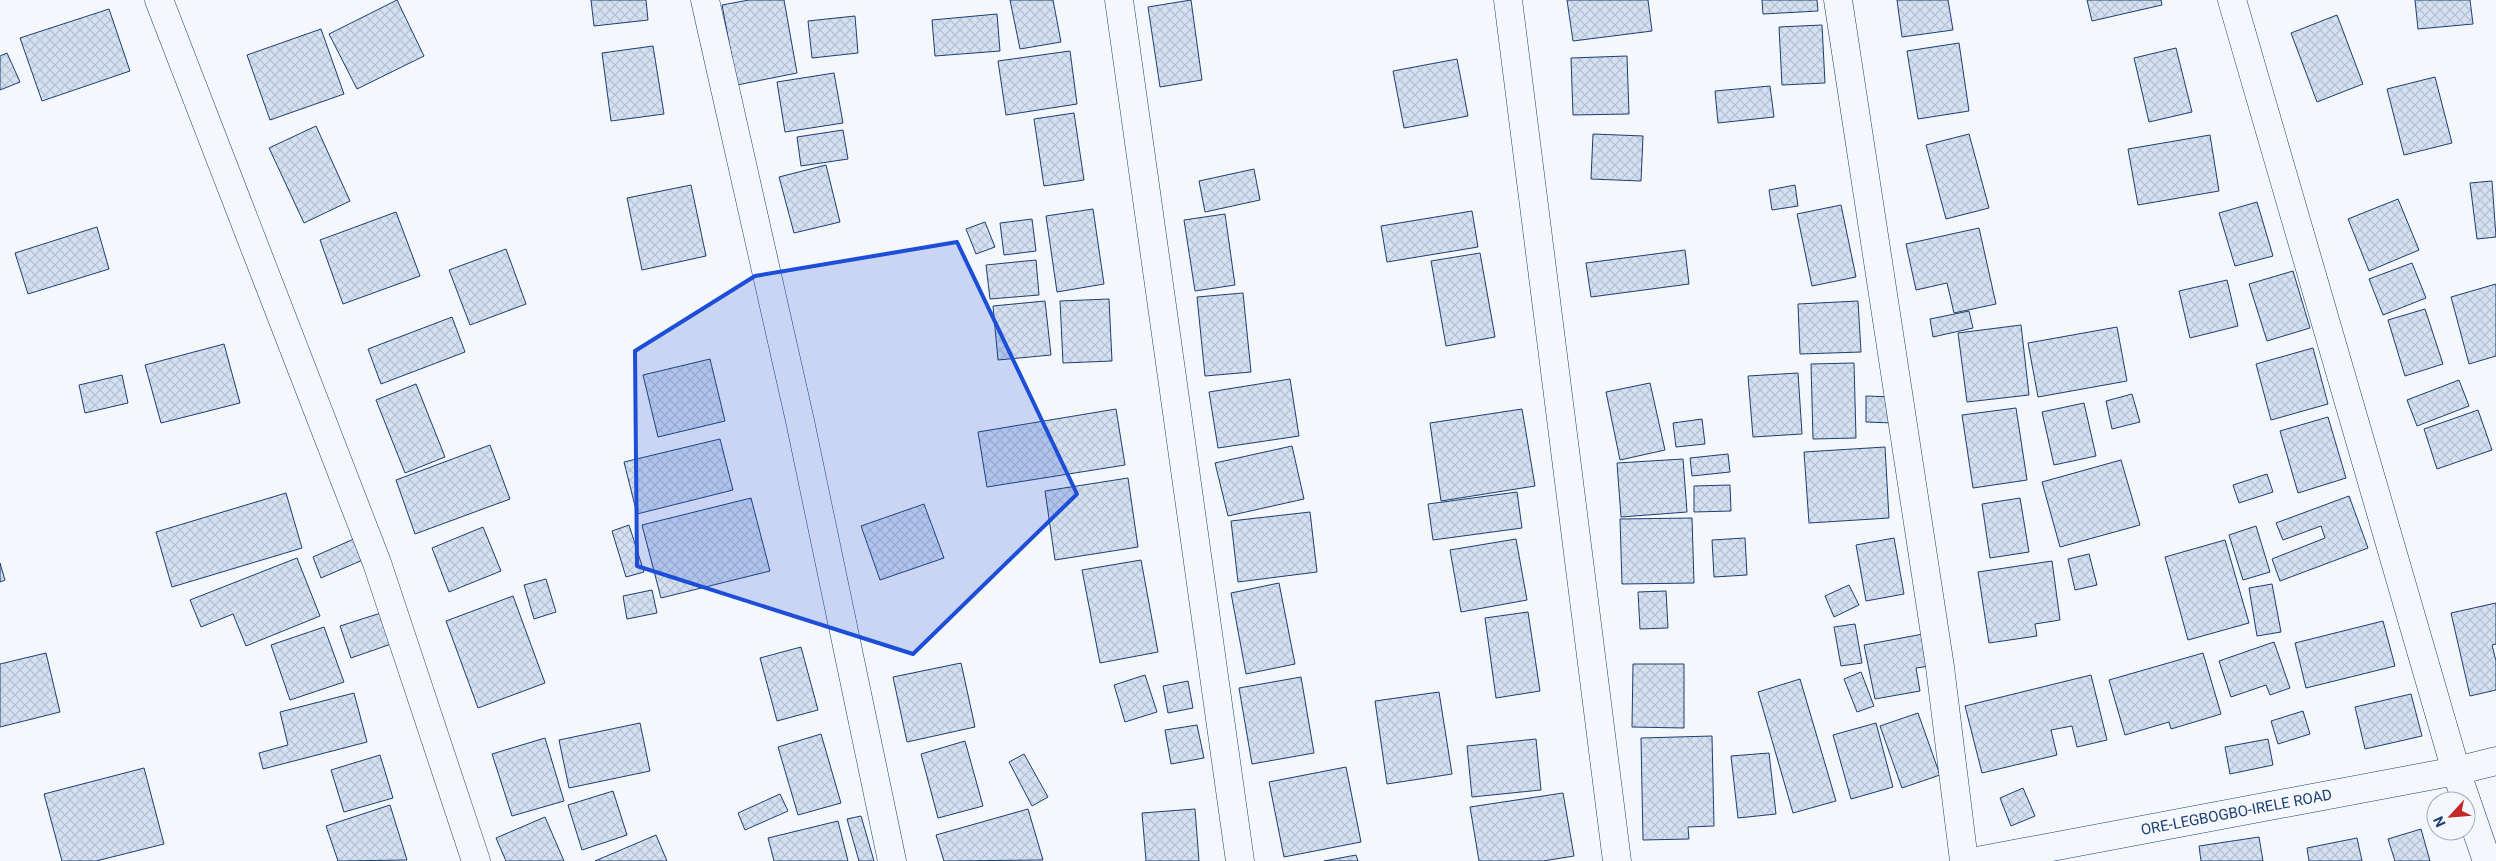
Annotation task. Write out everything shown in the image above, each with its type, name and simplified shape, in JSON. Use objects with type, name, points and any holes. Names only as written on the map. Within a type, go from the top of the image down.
[{"type":"street","points":[[159,0],[377,562],[476,861]]},
{"type":"street","points":[[705,0],[800,421],[892,861]]},
{"type":"street","points":[[1119,0],[1240,861]]},
{"type":"street","points":[[1508,0],[1617,861]]},
{"type":"street","points":[[1838,0],[1940,667],[1964,861]]},
{"type":"street","points":[[2232,0],[2456,771],[2487,861]]},
{"type":"street","name":"ORE-LEGBOGBO-IRELE ROAD","points":[[1977,861],[2456,771],[2496,761]]},
{"type":"highlighted area","points":[[957,242],[1077,494],[913,654],[637,566],[635,351],[755,276]]},
{"type":"building","points":[[397,0],[424,56],[357,89],[329,34]]},
{"type":"building","points":[[591,0],[646,0],[648,20],[594,26]]},
{"type":"building","points":[[749,0],[784,0],[797,73],[737,85],[722,5]]},
{"type":"building","points":[[1010,0],[1053,0],[1061,42],[1020,49]]},
{"type":"building","points":[[1191,0],[1202,80],[1160,87],[1148,7]]},
{"type":"building","points":[[1567,0],[1648,0],[1652,31],[1573,41]]},
{"type":"building","points":[[1762,0],[1817,0],[1818,11],[1763,14]]},
{"type":"building","points":[[1897,0],[1948,0],[1953,30],[1902,37]]},
{"type":"building","points":[[2087,0],[2161,0],[2162,5],[2092,21]]},
{"type":"building","points":[[2415,0],[2470,0],[2473,24],[2418,29]]},
{"type":"building","points":[[109,9],[130,71],[42,101],[20,38]]},
{"type":"building","points":[[997,14],[1000,51],[935,56],[932,20]]},
{"type":"building","points":[[2337,15],[2363,84],[2317,102],[2291,33]]},
{"type":"building","points":[[855,16],[858,53],[812,58],[808,21]]},
{"type":"building","points":[[1822,25],[1825,83],[1782,85],[1779,27]]},
{"type":"building","points":[[321,29],[344,94],[270,120],[247,55]]},
{"type":"building","points":[[1959,43],[1969,111],[1918,119],[1907,51]]},
{"type":"building","points":[[653,46],[664,114],[611,121],[602,53]]},
{"type":"building","points":[[2176,48],[2192,112],[2149,122],[2134,58]]},
{"type":"building","points":[[1070,51],[1077,104],[1006,115],[998,61]]},
{"type":"building","points":[[7,53],[20,82],[0,90],[0,56]]},
{"type":"building","points":[[1627,56],[1629,114],[1573,115],[1571,58]]},
{"type":"building","points":[[1457,59],[1468,116],[1404,128],[1393,71]]},
{"type":"building","points":[[834,73],[843,123],[785,132],[777,82]]},
{"type":"building","points":[[2435,77],[2452,143],[2404,155],[2387,89]]},
{"type":"building","points":[[1770,86],[1774,117],[1718,123],[1715,91]]},
{"type":"building","points":[[1074,113],[1084,180],[1044,186],[1034,119]]},
{"type":"building","points":[[316,126],[350,201],[304,223],[269,148]]},
{"type":"building","points":[[843,130],[848,159],[801,166],[797,137]]},
{"type":"building","points":[[1593,134],[1643,136],[1641,181],[1591,179]]},
{"type":"building","points":[[1969,134],[1989,208],[1946,219],[1926,145]]},
{"type":"building","points":[[2210,135],[2219,191],[2138,205],[2128,149]]},
{"type":"building","points":[[826,165],[840,222],[794,233],[779,177]]},
{"type":"building","points":[[1254,169],[1260,200],[1205,212],[1199,181]]},
{"type":"building","points":[[2492,181],[2496,237],[2477,239],[2470,183]]},
{"type":"building","points":[[691,185],[706,256],[642,270],[627,198]]},
{"type":"building","points":[[1795,185],[1798,206],[1772,210],[1769,190]]},
{"type":"building","points":[[2398,199],[2419,250],[2369,271],[2348,219]]},
{"type":"building","points":[[2257,202],[2273,256],[2235,266],[2219,213]]},
{"type":"building","points":[[1841,205],[1856,277],[1812,286],[1797,214]]},
{"type":"building","points":[[1093,209],[1104,284],[1057,292],[1046,216]]},
{"type":"building","points":[[1472,211],[1478,247],[1387,262],[1381,226]]},
{"type":"building","points":[[396,212],[420,276],[343,304],[320,240]]},
{"type":"building","points":[[1225,214],[1235,285],[1195,291],[1184,220]]},
{"type":"building","points":[[1032,219],[1036,251],[1004,255],[1000,223]]},
{"type":"building","points":[[985,222],[995,247],[976,254],[966,229]]},
{"type":"building","points":[[97,227],[109,269],[28,294],[15,253]]},
{"type":"building","points":[[1979,228],[1996,304],[1954,313],[1947,283],[1916,290],[1906,244]]},
{"type":"building","points":[[506,249],[526,304],[470,325],[449,270]]},
{"type":"building","points":[[1685,250],[1689,284],[1591,297],[1586,263]]},
{"type":"building","points":[[1480,253],[1495,337],[1446,346],[1431,261]]},
{"type":"building","points":[[1036,260],[1039,295],[990,299],[986,265]]},
{"type":"building","points":[[2412,263],[2426,298],[2383,315],[2369,279]]},
{"type":"building","points":[[2293,271],[2310,328],[2267,341],[2249,284]]},
{"type":"building","points":[[2227,280],[2238,326],[2190,338],[2179,291]]},
{"type":"building","points":[[2496,284],[2496,356],[2469,364],[2451,297]]},
{"type":"building","points":[[1243,293],[1251,372],[1205,376],[1197,297]]},
{"type":"building","points":[[1109,299],[1112,361],[1063,363],[1060,301]]},
{"type":"building","points":[[1045,301],[1051,355],[998,360],[993,306]]},
{"type":"building","points":[[1858,301],[1861,352],[1800,354],[1798,304]]},
{"type":"building","points":[[2425,309],[2443,364],[2405,376],[2388,320]]},
{"type":"building","points":[[1969,311],[1973,328],[1933,337],[1930,319]]},
{"type":"building","points":[[452,317],[465,352],[381,384],[368,349]]},
{"type":"building","points":[[2021,325],[2029,395],[1967,402],[1958,333]]},
{"type":"building","points":[[2117,327],[2127,381],[2038,397],[2028,343]]},
{"type":"building","points":[[224,344],[240,403],[161,423],[145,365]]},
{"type":"building","points":[[2313,348],[2328,404],[2271,420],[2256,364]]},
{"type":"building","points":[[710,359],[725,421],[658,437],[643,375]]},
{"type":"building","points":[[1854,363],[1856,438],[1813,439],[1811,364]]},
{"type":"building","points":[[1798,373],[1802,434],[1753,437],[1748,376]]},
{"type":"building","points":[[122,375],[128,403],[85,413],[79,385]]},
{"type":"building","points":[[1290,379],[1299,436],[1218,448],[1209,392]]},
{"type":"building","points":[[2459,380],[2469,406],[2417,426],[2407,400]]},
{"type":"building","points":[[1650,383],[1665,450],[1620,460],[1606,392]]},
{"type":"building","points":[[416,384],[445,457],[405,473],[376,400]]},
{"type":"building","points":[[2132,394],[2140,422],[2112,429],[2106,401]]},
{"type":"building","points":[[1866,396],[1894,397],[1893,423],[1866,422]]},
{"type":"building","points":[[2084,403],[2096,456],[2054,465],[2042,412]]},
{"type":"building","points":[[2016,408],[2027,480],[1973,488],[1962,415]]},
{"type":"building","points":[[1116,409],[1125,465],[987,487],[978,432]]},
{"type":"building","points":[[1522,409],[1535,486],[1441,501],[1430,423]]},
{"type":"building","points":[[2478,410],[2492,450],[2437,469],[2424,429]]},
{"type":"building","points":[[2328,417],[2346,478],[2298,493],[2280,431]]},
{"type":"building","points":[[1702,419],[1705,444],[1676,447],[1673,423]]},
{"type":"building","points":[[720,439],[733,490],[637,514],[624,462]]},
{"type":"building","points":[[490,445],[510,499],[415,534],[396,480]]},
{"type":"building","points":[[1292,446],[1304,499],[1228,516],[1215,463]]},
{"type":"building","points":[[1885,447],[1889,518],[1809,523],[1804,452]]},
{"type":"building","points":[[1728,454],[1730,472],[1692,476],[1690,458]]},
{"type":"building","points":[[1683,459],[1687,512],[1621,517],[1617,463]]},
{"type":"building","points":[[2121,460],[2140,525],[2060,547],[2042,482]]},
{"type":"building","points":[[2267,474],[2273,492],[2239,503],[2233,485]]},
{"type":"building","points":[[1128,478],[1138,547],[1055,560],[1045,491]]},
{"type":"building","points":[[1730,485],[1731,511],[1694,512],[1694,486]]},
{"type":"building","points":[[1517,492],[1522,528],[1433,540],[1428,504]]},
{"type":"building","points":[[286,493],[302,548],[172,587],[156,532]]},
{"type":"building","points":[[2349,496],[2368,548],[2280,581],[2272,559],[2325,538],[2321,526],[2283,540],[2276,523]]},
{"type":"building","points":[[751,498],[770,571],[661,598],[642,525]]},
{"type":"building","points":[[2020,498],[2029,552],[1990,558],[1982,504]]},
{"type":"building","points":[[924,504],[944,558],[880,580],[861,526]]},
{"type":"building","points":[[1310,512],[1317,572],[1238,582],[1231,521]]},
{"type":"building","points":[[1692,518],[1694,583],[1622,584],[1620,519]]},
{"type":"building","points":[[629,525],[644,572],[626,577],[612,531]]},
{"type":"building","points":[[2256,526],[2270,572],[2243,580],[2229,535]]},
{"type":"building","points":[[483,527],[501,571],[449,592],[432,548]]},
{"type":"building","points":[[356,538],[365,559],[321,578],[313,557]]},
{"type":"building","points":[[1745,538],[1747,575],[1714,577],[1712,540]]},
{"type":"building","points":[[1894,538],[1904,594],[1866,601],[1856,545]]},
{"type":"building","points":[[1516,539],[1527,600],[1461,612],[1450,550]]},
{"type":"building","points":[[2225,540],[2249,623],[2188,640],[2165,557]]},
{"type":"building","points":[[2089,554],[2097,585],[2075,590],[2068,559]]},
{"type":"building","points":[[297,558],[320,616],[246,646],[233,614],[201,627],[190,600]]},
{"type":"building","points":[[1141,560],[1158,652],[1100,663],[1082,570]]},
{"type":"building","points":[[2052,561],[2060,620],[2035,624],[2037,636],[1989,643],[1978,572]]},
{"type":"building","points":[[0,563],[5,580],[0,582]]},
{"type":"building","points":[[546,579],[556,612],[534,619],[524,585]]},
{"type":"building","points":[[1279,583],[1295,664],[1246,674],[1231,593]]},
{"type":"building","points":[[2272,584],[2281,632],[2257,636],[2249,588]]},
{"type":"building","points":[[1849,585],[1859,605],[1834,617],[1825,596]]},
{"type":"building","points":[[652,590],[657,613],[627,619],[623,596]]},
{"type":"building","points":[[1666,591],[1668,628],[1640,629],[1638,592]]},
{"type":"building","points":[[513,596],[545,683],[478,708],[446,621]]},
{"type":"building","points":[[2496,603],[2496,644],[2492,645],[2496,661],[2496,690],[2470,696],[2451,613]]},
{"type":"building","points":[[384,612],[394,643],[351,658],[340,626]]},
{"type":"building","points":[[1528,612],[1540,691],[1496,698],[1485,618]]},
{"type":"building","points":[[2383,621],[2395,666],[2306,688],[2295,643]]},
{"type":"building","points":[[1855,624],[1862,663],[1841,666],[1834,627]]},
{"type":"building","points":[[324,627],[344,682],[290,700],[271,645]]},
{"type":"building","points":[[1923,634],[1930,666],[1916,668],[1920,691],[1875,699],[1864,645]]},
{"type":"building","points":[[2274,642],[2290,688],[2270,695],[2266,685],[2231,697],[2219,661]]},
{"type":"building","points":[[801,647],[818,710],[777,721],[760,658]]},
{"type":"building","points":[[46,653],[60,712],[0,727],[0,664]]},
{"type":"building","points":[[2203,653],[2221,714],[2171,729],[2169,722],[2125,735],[2109,680]]},
{"type":"building","points":[[961,663],[975,727],[907,742],[893,677]]},
{"type":"building","points":[[1633,664],[1684,664],[1684,728],[1632,727]]},
{"type":"building","points":[[1861,672],[1874,706],[1857,712],[1844,679]]},
{"type":"building","points":[[1145,675],[1157,712],[1125,722],[1114,685]]},
{"type":"building","points":[[2091,675],[2107,740],[2077,747],[2072,726],[2051,730],[2057,755],[1982,773],[1965,706]]},
{"type":"building","points":[[1301,677],[1314,753],[1252,764],[1239,688]]},
{"type":"building","points":[[1800,679],[1836,801],[1793,813],[1758,692]]},
{"type":"building","points":[[1188,681],[1193,708],[1168,713],[1163,686]]},
{"type":"building","points":[[1439,692],[1452,774],[1387,784],[1375,701]]},
{"type":"building","points":[[354,693],[367,742],[263,769],[259,753],[288,745],[280,712]]},
{"type":"building","points":[[2411,694],[2422,736],[2365,749],[2355,707]]},
{"type":"building","points":[[2303,711],[2310,734],[2278,744],[2271,721]]},
{"type":"building","points":[[1918,713],[1940,775],[1902,788],[1880,726]]},
{"type":"building","points":[[640,723],[650,771],[569,788],[559,740]]},
{"type":"building","points":[[1876,723],[1893,787],[1851,799],[1833,735]]},
{"type":"building","points":[[1197,725],[1204,758],[1171,764],[1165,730]]},
{"type":"building","points":[[821,734],[841,803],[798,815],[778,747]]},
{"type":"building","points":[[1712,736],[1714,826],[1688,827],[1689,839],[1643,840],[1641,738]]},
{"type":"building","points":[[545,738],[564,801],[512,816],[492,754]]},
{"type":"building","points":[[1536,739],[1541,790],[1472,797],[1467,746]]},
{"type":"building","points":[[2268,739],[2273,765],[2230,774],[2225,747]]},
{"type":"building","points":[[965,741],[983,806],[938,818],[921,754]]},
{"type":"building","points":[[1769,753],[1776,814],[1738,818],[1731,756]]},
{"type":"building","points":[[1024,754],[1048,797],[1032,806],[1009,762]]},
{"type":"building","points":[[380,755],[393,798],[344,812],[331,770]]},
{"type":"building","points":[[1346,767],[1361,842],[1284,857],[1269,782]]},
{"type":"building","points":[[144,768],[164,844],[96,861],[62,861],[44,794]]},
{"type":"building","points":[[2023,788],[2035,816],[2011,826],[2000,798]]},
{"type":"building","points":[[613,791],[627,835],[582,850],[568,805]]},
{"type":"building","points":[[1563,793],[1574,856],[1543,861],[1479,861],[1470,807]]},
{"type":"building","points":[[780,794],[788,811],[745,830],[738,813]]},
{"type":"building","points":[[390,805],[407,860],[338,861],[326,826]]},
{"type":"building","points":[[1028,809],[1043,860],[944,861],[936,835]]},
{"type":"building","points":[[1195,809],[1199,861],[1146,861],[1142,813]]},
{"type":"building","points":[[861,816],[874,861],[859,861],[847,819]]},
{"type":"building","points":[[545,817],[564,861],[506,861],[496,838]]},
{"type":"building","points":[[838,821],[848,861],[774,861],[768,838]]},
{"type":"building","points":[[2421,829],[2430,861],[2395,861],[2388,839]]},
{"type":"building","points":[[656,835],[667,861],[595,861]]},
{"type":"building","points":[[2259,837],[2263,861],[2201,861],[2199,846]]},
{"type":"building","points":[[2357,838],[2362,861],[2309,861],[2307,848]]},
{"type":"building","points":[[1356,855],[1358,861],[1324,861]]}]
